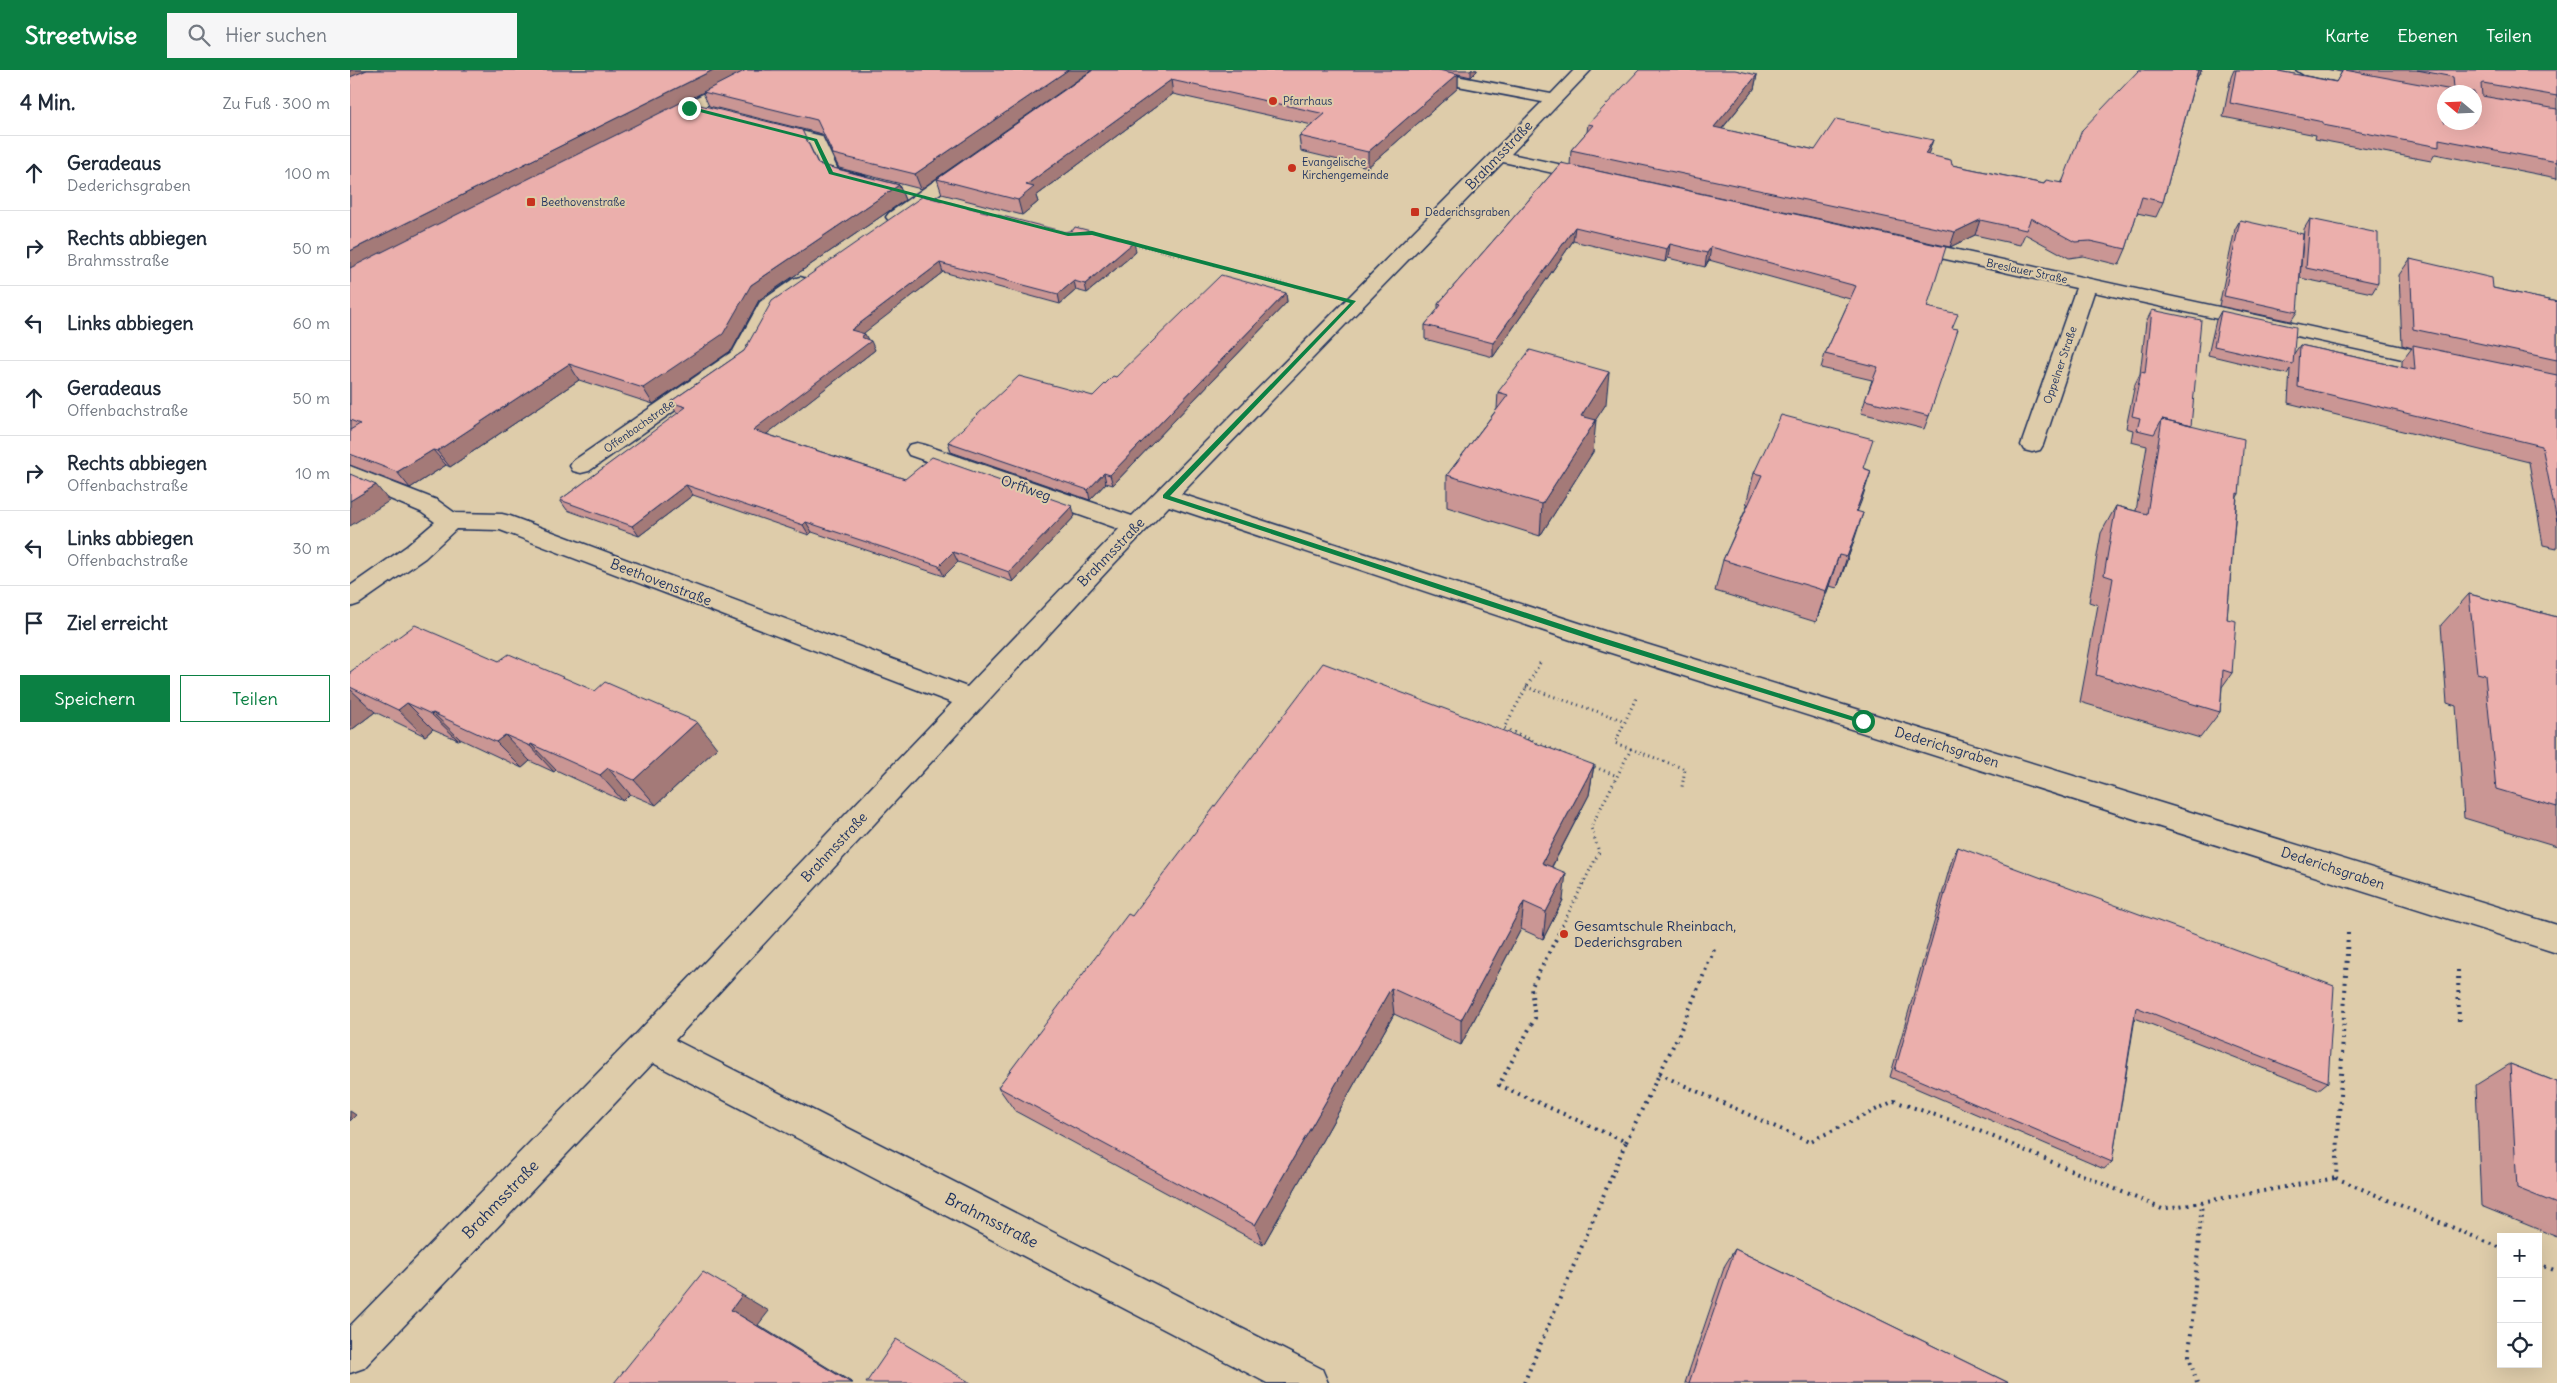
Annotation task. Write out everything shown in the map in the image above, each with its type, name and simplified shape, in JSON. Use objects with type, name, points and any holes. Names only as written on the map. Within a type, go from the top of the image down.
[{"type":"street","points":[[645,130],[763,70]]},
{"type":"street","points":[[1400,70],[1552,99]]},
{"type":"street","name":"Brahmsstraße","points":[[350,1354],[650,1044],[1136,526],[1552,99],[1583,70]]},
{"type":"street","points":[[2304,70],[2437,96]]},
{"type":"street","points":[[689,108],[716,114]]},
{"type":"street","points":[[752,124],[816,140],[831,173],[876,185]]},
{"type":"street","points":[[882,226],[986,153]]},
{"type":"street","points":[[1498,156],[1614,181]]},
{"type":"street","name":"Breslauer Straße","points":[[1884,240],[2461,366]]},
{"type":"street","name":"Offenbachstraße","points":[[581,466],[741,355],[767,306],[816,272]]},
{"type":"street","name":"Oppelner Straße","points":[[2032,445],[2087,284]]},
{"type":"street","name":"Orffweg","points":[[916,450],[1136,526]]},
{"type":"street","points":[[350,473],[429,506],[450,521],[416,552],[350,598]]},
{"type":"street","name":"Dederichsgraben","points":[[1166,497],[1598,639],[2557,939]]},
{"type":"street","name":"Beethovenstraße","points":[[450,521],[502,522],[972,700]]},
{"type":"street","name":"Brahmsstraße","points":[[650,1044],[1308,1383]]},
{"type":"path","points":[[1121,240],[1354,302]]},
{"type":"path","points":[[1540,663],[1504,728],[1573,758]]},
{"type":"path","points":[[1526,687],[1625,721]]},
{"type":"path","points":[[1637,696],[1615,743],[1685,769],[1682,787]]},
{"type":"path","points":[[1626,1142],[1499,1085],[1535,1018],[1531,988],[1599,852],[1591,827],[1631,749]]},
{"type":"path","points":[[1582,762],[1617,776]]},
{"type":"path","points":[[2336,1178],[2348,932]]},
{"type":"path","points":[[1524,1383],[1626,1142],[1679,1034],[1715,948]]},
{"type":"path","points":[[2458,970],[2459,1024]]},
{"type":"path","points":[[1659,1074],[1809,1142],[1894,1101],[1968,1126],[2162,1209],[2336,1178],[2497,1246]]},
{"type":"path","points":[[2197,1383],[2189,1356],[2202,1202]]},
{"type":"path","points":[[2542,1265],[2557,1271]]},
{"type":"building","points":[[367,70],[713,70],[350,251],[350,77]]},
{"type":"building","points":[[746,70],[1068,70],[915,174],[833,154],[817,120],[703,92]]},
{"type":"building","points":[[1093,70],[1438,70],[1458,74],[1368,152],[1299,136],[1325,114],[1171,80],[1026,185],[1034,187],[1018,200],[937,179]]},
{"type":"building","points":[[1639,70],[1735,70],[1757,75],[1714,127],[1815,150],[1836,119],[1933,140],[1925,154],[1951,160],[1952,165],[2044,184],[2046,180],[2062,183],[2082,130],[2139,70],[2199,70],[2163,202],[2142,197],[2126,249],[2090,241],[2075,242],[2031,218],[2026,230],[1980,220],[1955,232],[1571,150],[1593,125],[1588,124]]},
{"type":"building","points":[[2236,70],[2273,70],[2336,82],[2343,70],[2345,70],[2437,87],[2437,130],[2482,130],[2482,96],[2557,109],[2557,162],[2439,139],[2439,147],[2323,125],[2323,122],[2230,103]]},
{"type":"building","points":[[2417,70],[2557,70],[2557,96],[2481,84],[2454,85],[2453,77]]},
{"type":"building","points":[[684,101],[802,130],[818,164],[899,185],[751,285],[723,334],[643,388],[569,364],[437,451],[433,450],[397,472],[350,454],[350,430],[360,424],[350,420],[350,268]]},
{"type":"building","points":[[1561,163],[1946,247],[1927,307],[1958,314],[1952,328],[1958,329],[1929,416],[1865,400],[1878,367],[1825,354],[1856,286],[1711,247],[1707,253],[1670,244],[1667,249],[1575,227],[1493,343],[1425,325],[1441,305],[1438,304]]},
{"type":"building","points":[[923,196],[1065,232],[1073,230],[1075,227],[1134,242],[1085,284],[1074,281],[1058,294],[940,263],[851,330],[865,334],[861,337],[871,341],[753,430],[905,479],[932,457],[1072,506],[1009,572],[953,552],[939,566],[806,522],[803,525],[686,485],[632,526],[560,500],[686,407],[670,402],[744,351],[772,301]]},
{"type":"building","points":[[2310,219],[2378,233],[2378,283],[2306,268]]},
{"type":"building","points":[[2240,220],[2303,234],[2297,312],[2224,296]]},
{"type":"building","points":[[2410,259],[2492,278],[2493,288],[2557,302],[2557,360],[2413,329]]},
{"type":"building","points":[[1221,275],[1286,293],[1110,475],[1104,473],[1088,490],[948,442],[1019,376],[1093,396],[1113,376],[1116,377]]},
{"type":"building","points":[[2152,310],[2201,320],[2191,426],[2162,419],[2154,434],[2137,430],[2140,418],[2132,416],[2141,372],[2145,373]]},
{"type":"building","points":[[2221,311],[2296,327],[2293,364],[2214,346]]},
{"type":"building","points":[[2300,345],[2415,370],[2413,345],[2557,375],[2557,521],[2542,446],[2298,387]]},
{"type":"building","points":[[1530,350],[1609,372],[1581,416],[1596,420],[1542,504],[1447,475],[1508,395],[1498,392]]},
{"type":"building","points":[[1781,415],[1873,439],[1863,468],[1871,471],[1856,511],[1863,513],[1847,557],[1839,555],[1826,591],[1723,560],[1762,475],[1754,473]]},
{"type":"building","points":[[2162,419],[2244,439],[2239,494],[2237,493],[2227,619],[2236,621],[2232,673],[2223,670],[2220,712],[2096,675],[2113,578],[2104,575],[2116,506],[2147,514]]},
{"type":"building","points":[[350,474],[376,485],[350,501]]},
{"type":"building","points":[[2469,594],[2557,617],[2557,807],[2496,789],[2485,675],[2477,673]]},
{"type":"building","points":[[415,625],[499,661],[509,654],[595,691],[605,682],[697,722],[634,780],[608,768],[600,775],[531,744],[530,746],[505,735],[496,742],[407,703],[398,710],[350,687],[350,672]]},
{"type":"building","points":[[1323,663],[1594,765],[1542,863],[1566,873],[1546,912],[1524,902],[1461,1020],[1391,988],[1255,1225],[998,1087],[1128,914],[1132,916]]},
{"type":"building","points":[[1958,847],[2334,986],[2328,1082],[2136,1007],[2112,1162],[1895,1070]]},
{"type":"building","points":[[2510,1064],[2557,1082],[2557,1204],[2517,1188]]},
{"type":"building","points":[[1735,1249],[2009,1383],[1689,1383]]},
{"type":"building","points":[[703,1272],[742,1295],[731,1310],[851,1383],[614,1383]]},
{"type":"building","points":[[896,1339],[971,1383],[866,1383]]},
{"type":"place","name":"Pfarrhaus","points":[[1273,101]]},
{"type":"place","name":"Evangelische Kirchengemeinde","points":[[1292,168]]},
{"type":"place","name":"Beethovenstraße","points":[[531,202]]},
{"type":"place","name":"Dederichsgraben","points":[[1415,212]]},
{"type":"place","name":"Gesamtschule Rheinbach, Dederichsgraben","points":[[1564,934]]},
{"type":"route","points":[[689,108],[816,140],[831,173],[1068,234],[1092,233],[1354,302],[1166,497],[1598,639],[1863,721]]}]
